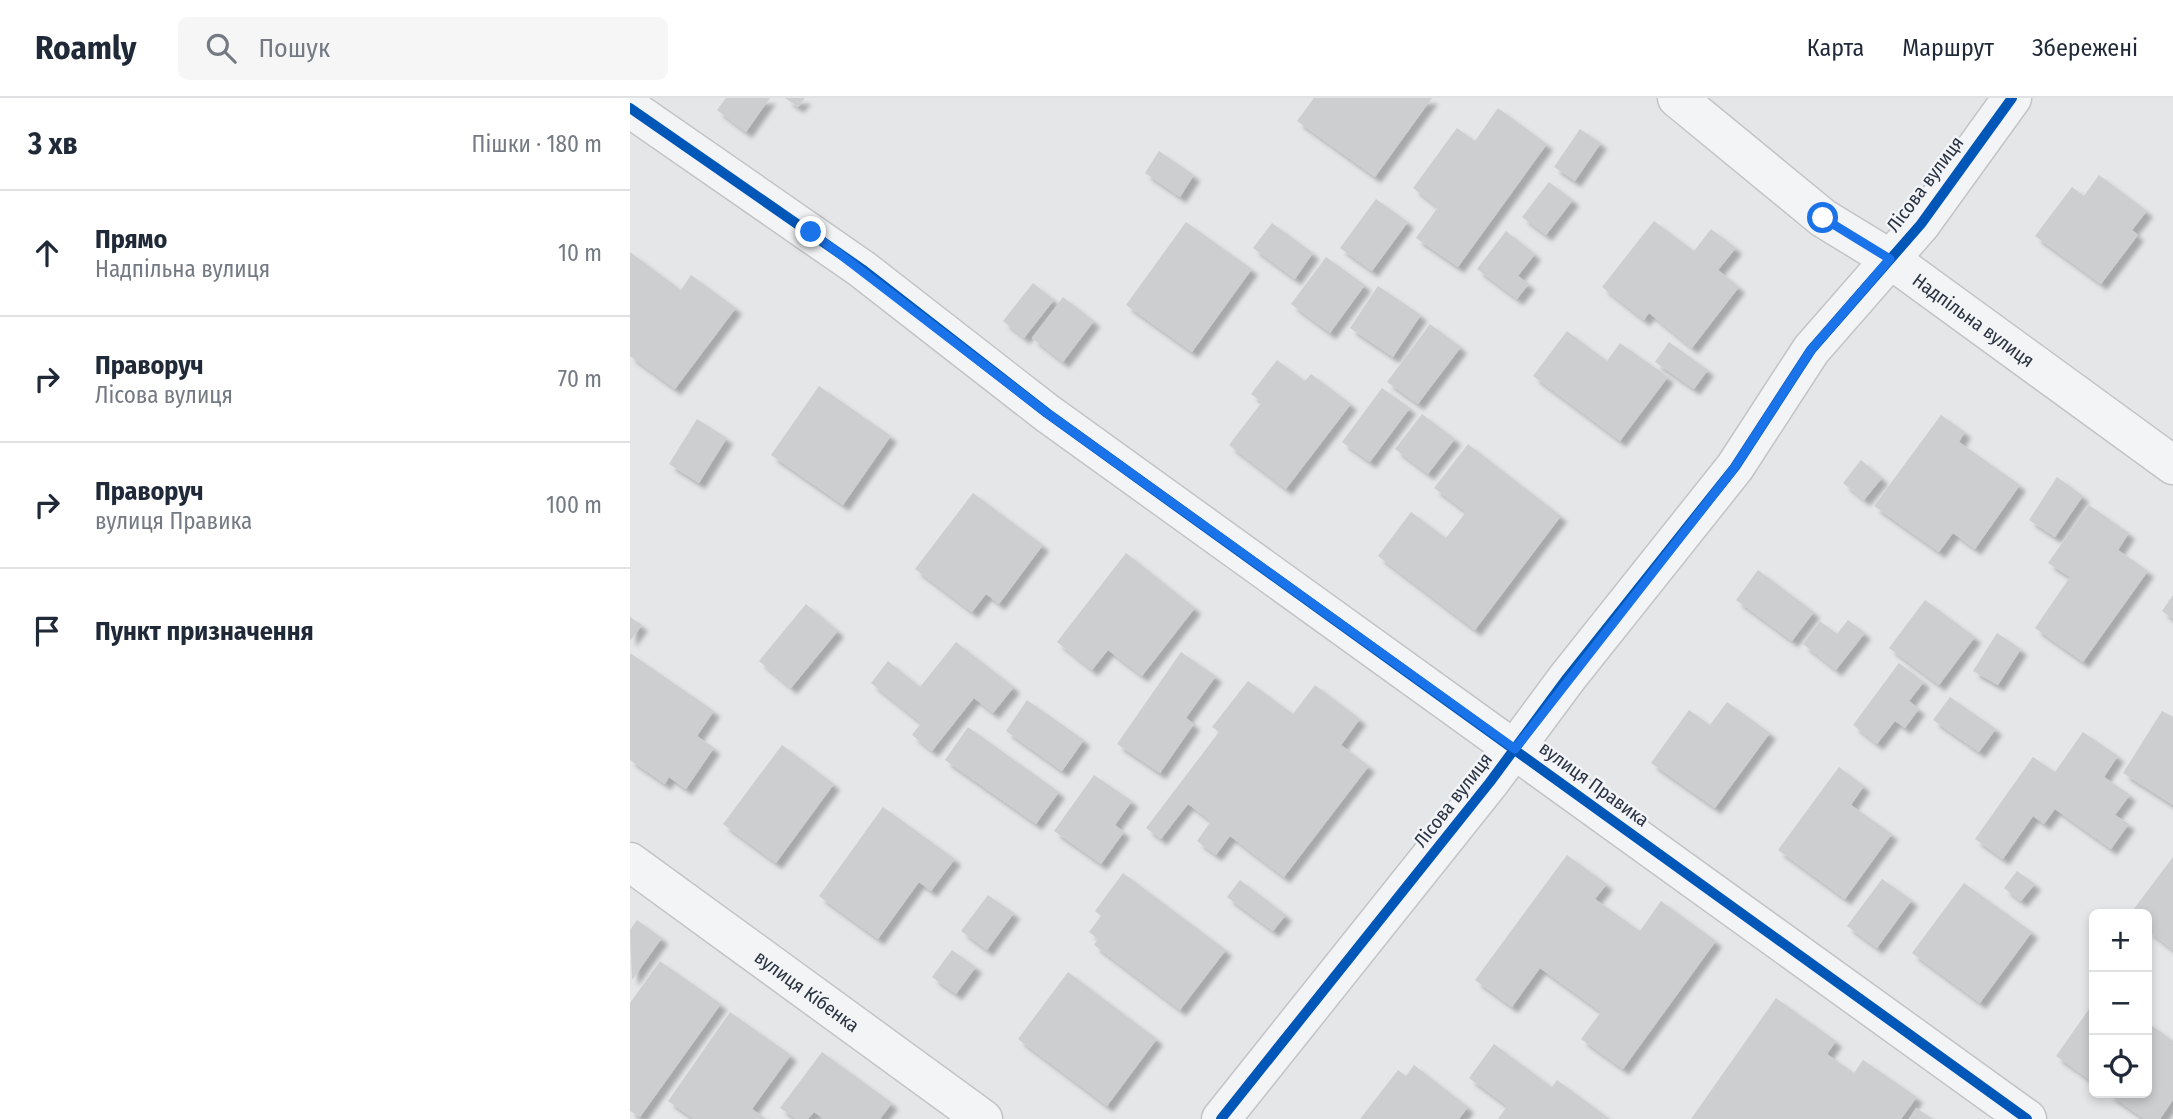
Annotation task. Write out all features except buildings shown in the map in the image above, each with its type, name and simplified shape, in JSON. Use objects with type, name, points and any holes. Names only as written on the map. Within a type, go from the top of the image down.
[{"type":"street","name":"Надпільна вулиця","points":[[1677,98],[1823,218],[1890,259],[2173,465]]},
{"type":"street","name":"Лісова вулиця","points":[[1221,1119],[1735,467],[1818,341],[1934,207],[2012,98]]},
{"type":"street","name":"вулиця Правика","points":[[630,108],[862,269],[1047,413],[2027,1119]]},
{"type":"street","name":"вулиця Кібенка","points":[[630,862],[983,1119]]},
{"type":"cycle path","points":[[1221,1119],[1490,782],[1567,678],[1735,467],[1811,350],[1921,224],[2012,98]]},
{"type":"cycle path","points":[[630,108],[862,269],[1047,413],[2027,1119]]},
{"type":"route","points":[[811,232],[1047,413],[1515,749],[1567,678],[1735,467],[1811,350],[1890,259],[1850,237],[1823,218]]}]
